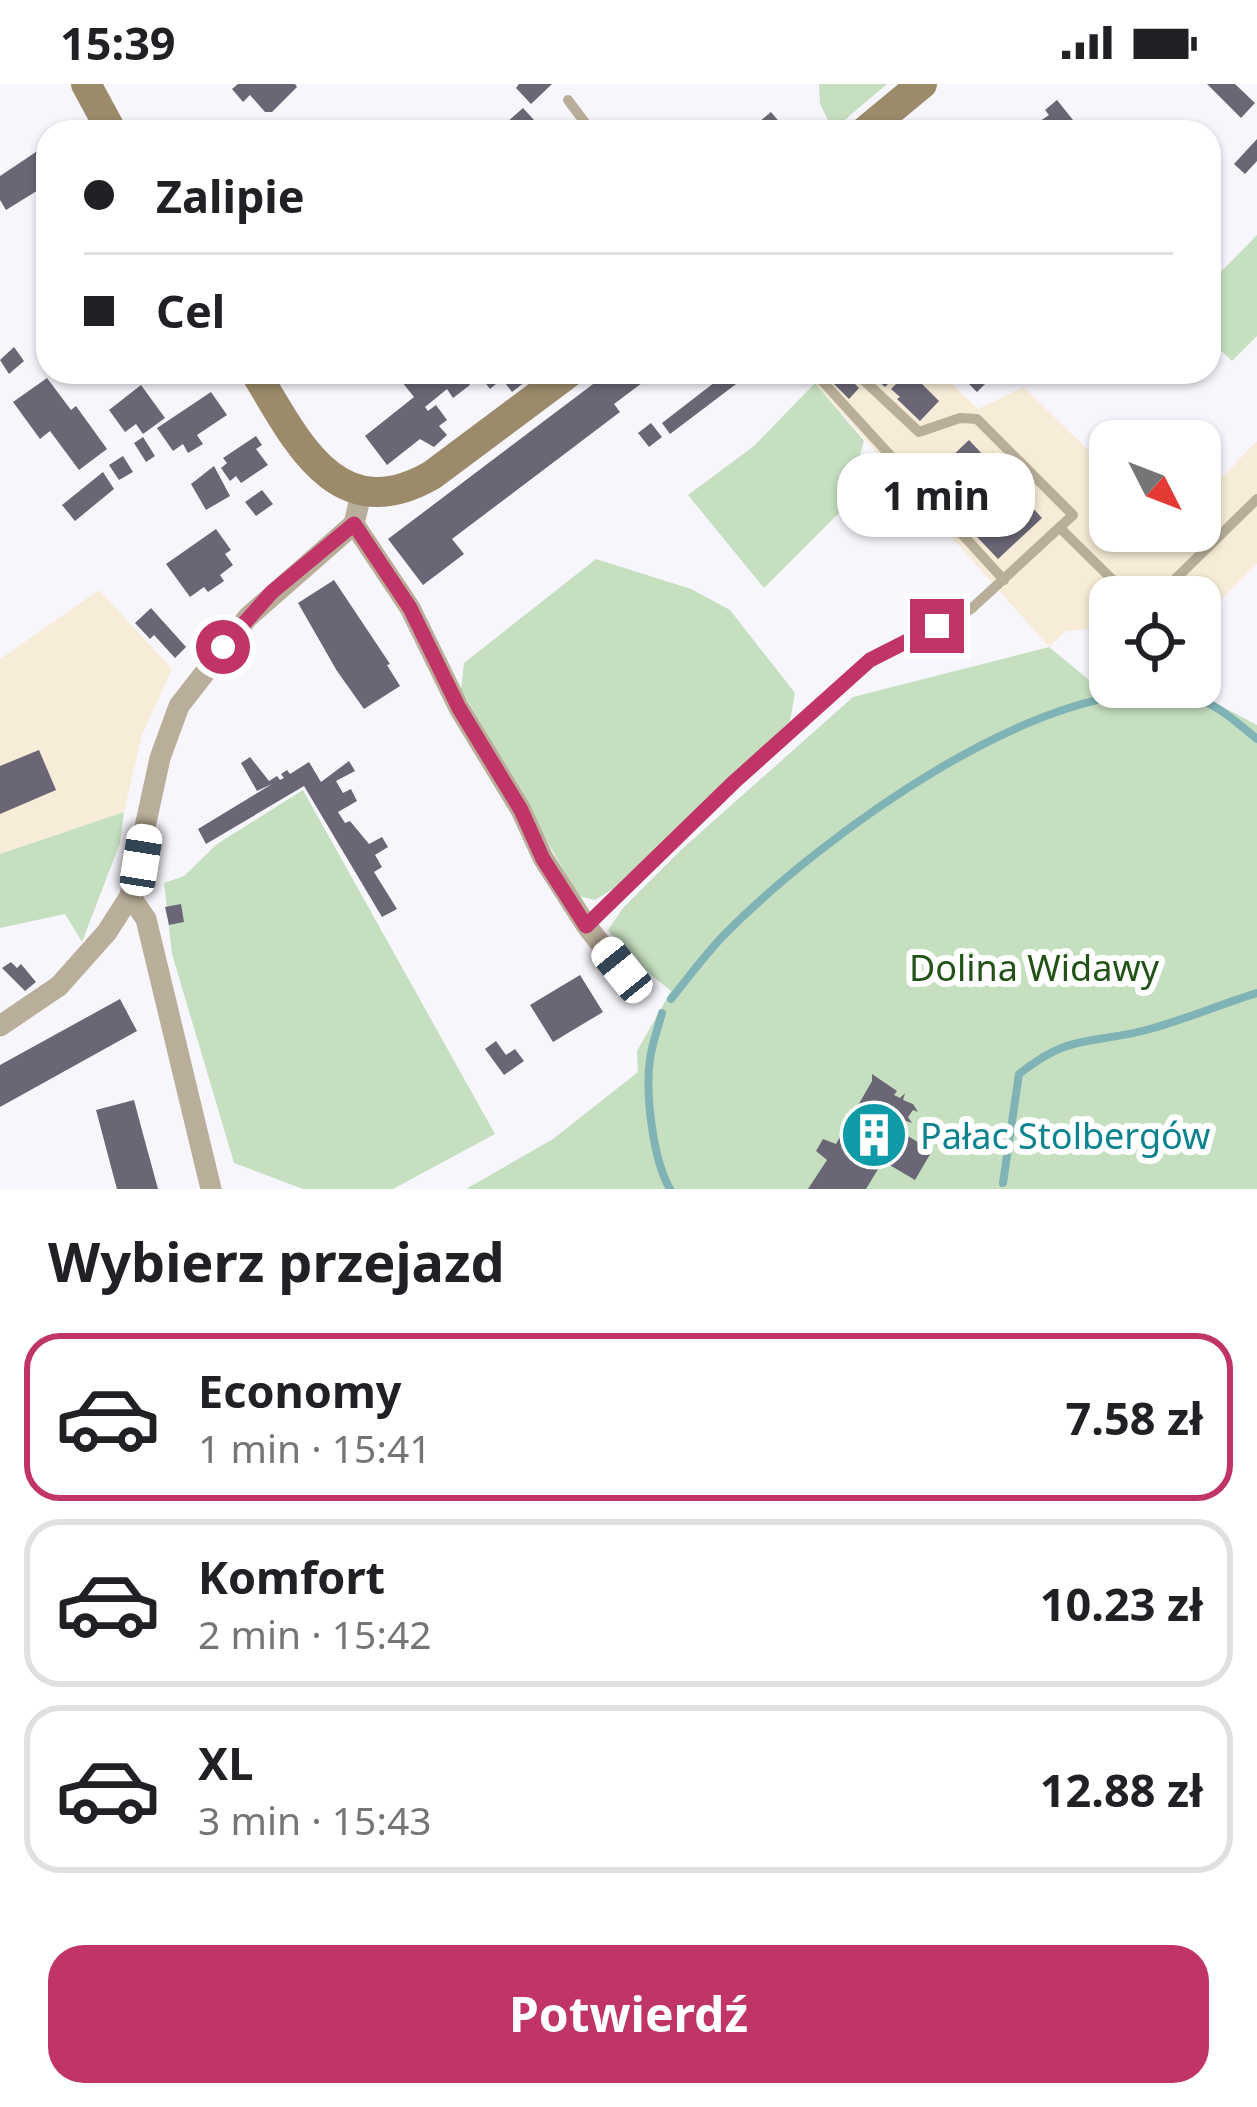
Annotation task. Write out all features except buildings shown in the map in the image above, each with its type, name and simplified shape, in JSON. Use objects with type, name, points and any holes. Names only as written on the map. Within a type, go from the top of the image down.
[{"type":"main road","points":[[86,84],[106,120]]},
{"type":"main road","points":[[878,120],[922,84]]},
{"type":"main road","points":[[262,384],[310,460],[331,478],[366,491],[398,490],[432,475],[554,384]]},
{"type":"street","points":[[0,1026],[47,997],[107,932],[130,896],[160,758],[179,706],[248,617],[354,524],[366,491]]},
{"type":"street","points":[[354,524],[410,608],[543,859],[586,926],[633,986]]},
{"type":"street","points":[[130,896],[146,919],[211,1189]]},
{"type":"lane","points":[[568,100],[583,120]]},
{"type":"lane","points":[[825,384],[1004,580]]},
{"type":"lane","points":[[586,926],[770,748],[870,660],[970,609],[1073,515],[984,423],[960,418],[919,432],[868,384]]},
{"type":"lane","points":[[1179,576],[1257,500]]},
{"type":"lane","points":[[1060,528],[1109,576]]},
{"type":"shaded area","points":[[816,384],[952,384],[978,409],[1024,387],[1089,451],[1089,552],[1221,552],[1221,478],[1257,441],[1257,564],[1221,599],[1221,576],[1089,576],[1089,629],[1066,631],[1049,647]]},
{"type":"shaded area","points":[[99,590],[172,669],[142,735],[124,812],[0,854],[0,659]]},
{"type":"green space","points":[[819,84],[887,84],[845,120],[828,120],[820,104]]},
{"type":"green space","points":[[1257,235],[1257,336],[1232,361],[1221,350],[1221,272]]},
{"type":"green space","points":[[814,384],[864,441],[845,507],[764,588],[688,495],[754,446]]},
{"type":"green space","points":[[596,559],[691,589],[730,610],[795,693],[790,721],[615,888],[595,900],[578,896],[461,689],[464,663]]},
{"type":"green space","name":"Dolina Widawy","points":[[1049,647],[1089,680],[1089,708],[1221,706],[1257,725],[1257,1189],[466,1189],[553,1139],[638,1072],[637,1051],[671,991],[626,955],[608,930],[623,908],[682,849],[853,697]]},
{"type":"green space","points":[[303,790],[495,1134],[393,1189],[303,1189],[234,1163],[172,954],[164,883],[184,876],[217,844]]},
{"type":"green space","points":[[124,812],[120,843],[82,942],[65,914],[0,928],[0,854]]},
{"type":"waterway","points":[[671,999],[723,936],[816,854],[938,769],[1004,734],[1070,708],[1132,694],[1198,699],[1257,739]]},
{"type":"waterway","points":[[1003,1183],[1019,1074],[1068,1046],[1150,1029],[1257,993]]},
{"type":"waterway","points":[[662,1013],[651,1053],[649,1090],[655,1144],[670,1189]]},
{"type":"place","name":"Pałac Stolbergów","points":[[874,1135]]},
{"type":"route","points":[[223,647],[272,592],[354,524],[410,608],[459,708],[586,926],[786,733],[870,660],[937,626]]}]
